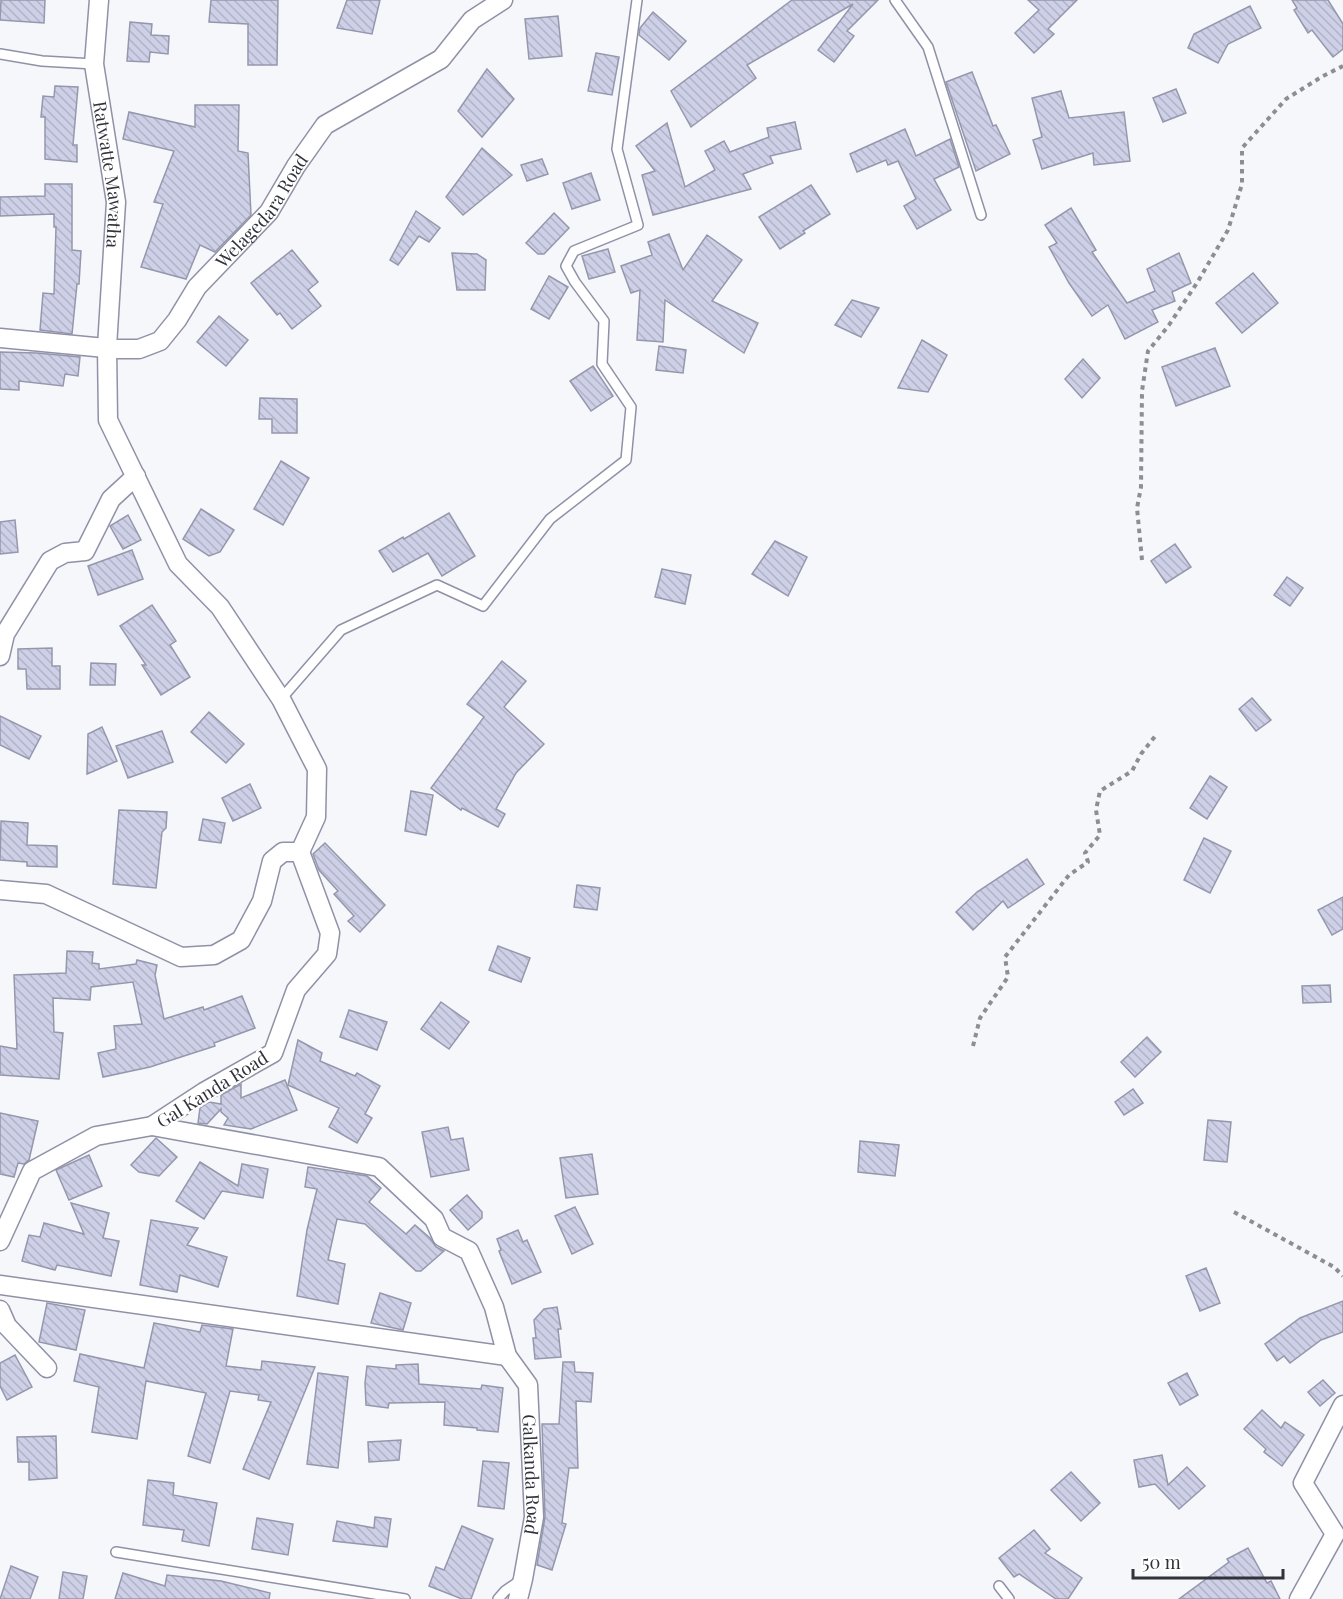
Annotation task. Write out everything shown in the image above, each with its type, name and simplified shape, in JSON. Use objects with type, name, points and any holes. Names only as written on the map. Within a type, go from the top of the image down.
[{"type":"street","name":"Ratwatte Mawatha","points":[[99,0],[94,64],[116,202],[107,347],[108,420],[178,564],[220,607],[281,699],[317,770],[316,817],[300,852]]},
{"type":"street","name":"Welagedara Road","points":[[0,338],[139,349],[160,340],[177,320],[197,287],[269,212],[296,166],[325,125],[441,59],[472,20],[503,0]]},
{"type":"street","points":[[0,656],[4,634],[50,561],[65,553],[85,551],[111,499],[136,476]]},
{"type":"street","points":[[0,890],[46,894],[181,957],[214,955],[241,940],[261,901],[272,861],[283,852],[300,852]]},
{"type":"street","name":"Gal Kanda Road","points":[[0,1241],[32,1171],[96,1136],[152,1126],[204,1092],[273,1053],[296,990],[327,954],[330,933],[300,852]]},
{"type":"street","points":[[0,901],[46,894]]},
{"type":"street","points":[[0,1285],[507,1356],[494,1307],[469,1251],[442,1237],[434,1219],[379,1167],[152,1126]]},
{"type":"street","points":[[0,1310],[7,1326],[47,1368]]},
{"type":"street","name":"Galkanda Road","points":[[507,1356],[528,1385],[534,1516],[524,1579],[518,1599]]},
{"type":"street","points":[[1299,1599],[1335,1534],[1303,1484],[1343,1405]]},
{"type":"lane","points":[[281,699],[340,630],[437,585],[483,606],[550,519],[626,460],[631,407],[602,364],[604,321],[566,267],[574,251],[638,225],[617,149],[637,0]]},
{"type":"lane","points":[[895,0],[928,47],[981,215]]},
{"type":"lane","points":[[0,54],[42,61],[94,64]]},
{"type":"lane","points":[[116,1552],[405,1599]]},
{"type":"lane","points":[[498,1599],[505,1591],[524,1579]]},
{"type":"lane","points":[[999,1587],[1009,1599]]},
{"type":"path","points":[[1142,560],[1137,508],[1141,487],[1142,391],[1148,351],[1169,325],[1197,283],[1228,230],[1242,184],[1242,148],[1287,99],[1343,66]]},
{"type":"path","points":[[973,1046],[980,1018],[1008,977],[1005,957],[1069,875],[1088,862],[1085,853],[1100,835],[1096,810],[1100,791],[1132,771],[1141,754],[1156,735]]},
{"type":"path","points":[[1234,1212],[1334,1267],[1343,1276]]},
{"type":"building","points":[[1,0],[45,0],[44,23],[0,20]]},
{"type":"building","points":[[211,0],[278,0],[277,65],[248,65],[248,24],[209,22]]},
{"type":"building","points":[[347,0],[380,0],[372,34],[337,28]]},
{"type":"building","points":[[792,0],[878,0],[847,31],[854,36],[834,62],[818,50],[853,4],[747,65],[756,78],[691,127],[671,91]]},
{"type":"building","points":[[1028,0],[1077,0],[1048,29],[1054,34],[1034,53],[1015,33],[1039,10]]},
{"type":"building","points":[[1292,0],[1328,0],[1343,24],[1343,49],[1333,57],[1312,30],[1308,33],[1294,10],[1297,8]]},
{"type":"building","points":[[1250,6],[1261,28],[1228,44],[1218,63],[1188,48],[1194,34]]},
{"type":"building","points":[[653,12],[686,41],[669,60],[639,35],[640,28]]},
{"type":"building","points":[[558,16],[562,56],[529,59],[525,19]]},
{"type":"building","points":[[130,22],[152,24],[151,35],[169,36],[168,54],[150,52],[149,62],[127,61]]},
{"type":"building","points":[[596,53],[619,57],[612,95],[588,91]]},
{"type":"building","points":[[487,69],[514,99],[482,137],[458,111]]},
{"type":"building","points":[[972,72],[993,126],[996,125],[1010,154],[976,171],[946,82]]},
{"type":"building","points":[[55,86],[78,87],[73,145],[77,145],[77,162],[45,159],[45,117],[41,117],[43,96],[54,97]]},
{"type":"building","points":[[1176,89],[1186,113],[1163,122],[1153,98]]},
{"type":"building","points":[[1061,91],[1069,118],[1124,112],[1130,161],[1094,165],[1093,153],[1042,169],[1033,140],[1042,137],[1032,98]]},
{"type":"building","points":[[195,105],[239,105],[238,151],[248,153],[251,215],[215,252],[200,245],[186,279],[141,267],[163,204],[154,202],[174,151],[123,139],[129,112],[195,127]]},
{"type":"building","points":[[795,122],[801,149],[770,156],[773,163],[743,174],[751,189],[653,215],[642,175],[655,171],[636,146],[667,123],[685,187],[715,170],[705,151],[724,141],[730,152],[769,137],[767,128]]},
{"type":"building","points":[[905,129],[916,156],[950,139],[959,167],[934,179],[951,210],[917,229],[904,206],[916,199],[898,161],[888,165],[886,160],[857,172],[850,154]]},
{"type":"building","points":[[482,148],[512,175],[463,215],[446,197]]},
{"type":"building","points":[[542,159],[548,174],[527,181],[521,165]]},
{"type":"building","points":[[591,173],[600,200],[572,209],[563,183]]},
{"type":"building","points":[[45,184],[72,184],[72,250],[81,251],[72,334],[40,330],[43,293],[54,294],[56,227],[54,227],[54,214],[0,216],[0,197],[45,196]]},
{"type":"building","points":[[811,185],[830,214],[780,249],[759,217]]},
{"type":"building","points":[[1071,208],[1096,250],[1092,252],[1127,303],[1155,291],[1147,269],[1179,253],[1191,283],[1172,292],[1175,301],[1152,310],[1158,322],[1125,339],[1108,305],[1092,316],[1069,283],[1049,247],[1057,243],[1045,225]]},
{"type":"building","points":[[416,211],[440,228],[429,242],[419,236],[398,265],[390,260]]},
{"type":"building","points":[[554,213],[569,228],[544,254],[538,254],[526,243]]},
{"type":"building","points":[[669,234],[683,270],[707,235],[742,260],[712,301],[758,323],[744,353],[665,300],[663,342],[637,340],[640,290],[631,293],[621,266],[652,255],[648,242]]},
{"type":"building","points":[[608,249],[615,272],[589,279],[582,256]]},
{"type":"building","points":[[292,250],[318,282],[308,290],[321,306],[292,329],[280,313],[277,315],[251,283]]},
{"type":"building","points":[[452,253],[477,254],[486,260],[485,290],[457,290]]},
{"type":"building","points":[[1253,273],[1278,303],[1242,333],[1216,303]]},
{"type":"building","points":[[549,276],[568,287],[549,319],[531,309]]},
{"type":"building","points":[[852,300],[879,308],[861,337],[835,325]]},
{"type":"building","points":[[219,316],[248,340],[226,366],[197,342]]},
{"type":"building","points":[[922,340],[947,355],[928,392],[898,388]]},
{"type":"building","points":[[659,346],[686,350],[683,373],[656,370]]},
{"type":"building","points":[[1215,348],[1230,386],[1176,406],[1162,367]]},
{"type":"building","points":[[0,352],[80,357],[78,376],[65,374],[63,386],[19,381],[19,390],[0,389]]},
{"type":"building","points":[[1083,359],[1100,378],[1082,398],[1065,379]]},
{"type":"building","points":[[593,366],[613,396],[591,411],[570,381]]},
{"type":"building","points":[[260,398],[297,399],[297,433],[272,433],[272,419],[259,419]]},
{"type":"building","points":[[281,461],[309,478],[283,525],[254,509]]},
{"type":"building","points":[[201,509],[234,530],[220,552],[209,556],[183,539]]},
{"type":"building","points":[[449,513],[475,556],[442,576],[428,553],[393,572],[379,551]]},
{"type":"building","points":[[128,515],[141,540],[123,549],[110,526]]},
{"type":"building","points":[[15,520],[18,552],[0,554],[0,522]]},
{"type":"building","points":[[775,541],[807,557],[788,596],[752,574]]},
{"type":"building","points":[[1175,544],[1191,567],[1166,583],[1151,561]]},
{"type":"building","points":[[132,550],[143,579],[98,595],[88,566]]},
{"type":"building","points":[[662,569],[691,575],[685,604],[655,597]]},
{"type":"building","points":[[1287,577],[1303,588],[1290,606],[1274,595]]},
{"type":"building","points":[[152,605],[176,641],[170,645],[190,677],[161,695],[142,665],[146,665],[120,626]]},
{"type":"building","points":[[52,648],[52,666],[60,666],[60,689],[27,689],[26,669],[18,669],[18,649]]},
{"type":"building","points":[[502,661],[526,681],[504,707],[544,744],[516,773],[496,809],[505,814],[498,827],[462,808],[461,810],[431,788],[484,717],[467,704]]},
{"type":"building","points":[[91,663],[116,664],[115,685],[90,685]]},
{"type":"building","points":[[1252,698],[1271,720],[1256,731],[1239,709]]},
{"type":"building","points":[[209,712],[244,744],[226,763],[191,732]]},
{"type":"building","points":[[0,716],[41,736],[29,759],[0,745]]},
{"type":"building","points":[[102,727],[117,761],[87,774],[88,734]]},
{"type":"building","points":[[162,731],[173,762],[128,778],[116,746]]},
{"type":"building","points":[[1210,776],[1227,787],[1207,819],[1190,808]]},
{"type":"building","points":[[250,784],[261,808],[233,821],[222,798]]},
{"type":"building","points":[[411,791],[433,795],[426,835],[405,831]]},
{"type":"building","points":[[119,810],[167,812],[166,828],[162,832],[156,888],[113,884]]},
{"type":"building","points":[[203,819],[225,823],[221,843],[199,840]]},
{"type":"building","points":[[1,821],[28,823],[27,845],[57,846],[57,867],[27,866],[27,862],[0,860]]},
{"type":"building","points":[[1204,838],[1231,851],[1210,893],[1184,880]]},
{"type":"building","points":[[325,843],[385,905],[360,932],[348,921],[354,916],[334,894],[338,891],[319,870],[313,854]]},
{"type":"building","points":[[1027,859],[1044,884],[1008,908],[1003,901],[973,930],[956,912],[977,892]]},
{"type":"building","points":[[577,885],[600,888],[597,910],[574,907]]},
{"type":"building","points":[[1343,897],[1343,929],[1332,935],[1318,910]]},
{"type":"building","points":[[498,946],[530,958],[521,982],[489,970]]},
{"type":"building","points":[[67,951],[93,952],[92,963],[99,964],[99,969],[136,964],[137,960],[157,965],[155,975],[164,1019],[203,1007],[204,1010],[242,996],[255,1028],[214,1043],[215,1046],[150,1067],[103,1077],[98,1053],[116,1049],[114,1026],[142,1024],[133,982],[91,987],[90,1000],[53,998],[54,1032],[63,1033],[59,1079],[0,1075],[0,1046],[17,1049],[14,975],[66,973]]},
{"type":"building","points":[[1330,985],[1331,1002],[1303,1003],[1302,986]]},
{"type":"building","points":[[441,1002],[469,1022],[449,1049],[421,1029]]},
{"type":"building","points":[[349,1010],[387,1022],[377,1050],[340,1037]]},
{"type":"building","points":[[1147,1037],[1161,1052],[1135,1077],[1121,1062]]},
{"type":"building","points":[[298,1040],[322,1053],[320,1061],[355,1076],[357,1073],[380,1086],[365,1114],[372,1118],[357,1143],[329,1127],[339,1108],[288,1085]]},
{"type":"building","points":[[285,1080],[297,1110],[251,1129],[224,1125],[228,1118],[221,1112],[221,1109],[207,1124],[198,1123],[200,1108],[209,1102],[221,1104],[221,1095],[241,1084],[241,1098]]},
{"type":"building","points":[[1133,1089],[1143,1103],[1124,1115],[1115,1102]]},
{"type":"building","points":[[0,1113],[38,1121],[29,1160],[24,1164],[18,1163],[14,1177],[0,1174]]},
{"type":"building","points":[[1208,1120],[1231,1122],[1227,1162],[1204,1160]]},
{"type":"building","points":[[448,1127],[451,1140],[463,1138],[469,1170],[431,1177],[422,1132]]},
{"type":"building","points":[[156,1138],[177,1157],[159,1176],[139,1172],[131,1165]]},
{"type":"building","points":[[860,1141],[899,1145],[895,1176],[858,1172]]},
{"type":"building","points":[[592,1154],[598,1194],[566,1198],[560,1158]]},
{"type":"building","points":[[89,1155],[102,1186],[69,1200],[56,1170]]},
{"type":"building","points":[[200,1162],[238,1186],[242,1164],[268,1169],[263,1198],[222,1191],[204,1219],[176,1201]]},
{"type":"building","points":[[308,1167],[367,1176],[381,1188],[369,1202],[406,1234],[415,1225],[430,1238],[436,1247],[444,1251],[421,1271],[416,1271],[365,1224],[337,1219],[328,1260],[345,1264],[338,1304],[297,1296],[307,1230],[317,1189],[305,1187]]},
{"type":"building","points":[[467,1195],[482,1212],[482,1218],[468,1230],[450,1210]]},
{"type":"building","points":[[71,1203],[109,1213],[103,1238],[119,1241],[111,1276],[57,1265],[55,1270],[22,1261],[29,1235],[40,1237],[44,1223],[84,1234]]},
{"type":"building","points":[[575,1207],[593,1244],[572,1254],[555,1216]]},
{"type":"building","points":[[151,1220],[198,1228],[187,1245],[227,1257],[218,1287],[180,1275],[177,1292],[140,1285]]},
{"type":"building","points":[[518,1230],[523,1242],[527,1240],[541,1272],[512,1284],[499,1251],[501,1250],[497,1239]]},
{"type":"building","points":[[1206,1268],[1220,1303],[1200,1311],[1186,1276]]},
{"type":"building","points":[[380,1293],[411,1303],[403,1330],[371,1323]]},
{"type":"building","points":[[1343,1301],[1343,1332],[1321,1340],[1290,1363],[1284,1356],[1277,1361],[1265,1344],[1300,1318]]},
{"type":"building","points":[[47,1303],[85,1310],[76,1350],[39,1342]]},
{"type":"building","points":[[557,1307],[561,1329],[558,1329],[561,1357],[535,1359],[534,1320],[544,1309]]},
{"type":"building","points":[[154,1323],[200,1332],[202,1325],[233,1329],[226,1366],[261,1370],[262,1361],[315,1367],[269,1479],[243,1469],[271,1402],[258,1400],[259,1395],[230,1391],[210,1463],[188,1456],[206,1393],[146,1381],[137,1439],[92,1432],[99,1387],[74,1381],[80,1354],[144,1368]]},
{"type":"building","points":[[15,1355],[32,1387],[7,1400],[0,1386],[0,1363]]},
{"type":"building","points":[[563,1362],[574,1362],[575,1372],[593,1373],[591,1402],[576,1401],[578,1468],[569,1468],[562,1523],[566,1524],[552,1570],[537,1565],[545,1517],[542,1424],[559,1424]]},
{"type":"building","points":[[418,1364],[419,1384],[481,1389],[482,1385],[503,1388],[498,1432],[444,1425],[445,1402],[389,1403],[388,1408],[366,1405],[367,1366],[396,1369],[396,1365]]},
{"type":"building","points":[[318,1373],[348,1377],[338,1468],[307,1464]]},
{"type":"building","points":[[1187,1373],[1198,1395],[1180,1405],[1168,1383]]},
{"type":"building","points":[[1323,1380],[1335,1393],[1320,1406],[1308,1392]]},
{"type":"building","points":[[1262,1410],[1281,1428],[1285,1422],[1304,1435],[1282,1466],[1264,1452],[1266,1449],[1244,1429]]},
{"type":"building","points":[[56,1436],[57,1478],[29,1480],[29,1462],[18,1462],[17,1437]]},
{"type":"building","points":[[401,1440],[399,1460],[369,1462],[368,1442]]},
{"type":"building","points":[[1162,1455],[1168,1485],[1187,1467],[1205,1486],[1179,1509],[1155,1484],[1139,1487],[1134,1460]]},
{"type":"building","points":[[483,1461],[509,1463],[504,1509],[478,1506]]},
{"type":"building","points":[[1071,1472],[1100,1503],[1081,1521],[1051,1490]]},
{"type":"building","points":[[148,1480],[174,1483],[173,1495],[217,1503],[209,1546],[182,1541],[184,1530],[143,1525]]},
{"type":"building","points":[[375,1517],[391,1519],[387,1547],[333,1541],[337,1521],[374,1528]]},
{"type":"building","points":[[257,1518],[293,1524],[288,1555],[252,1549]]},
{"type":"building","points":[[462,1526],[493,1539],[471,1599],[462,1599],[429,1586],[436,1567],[444,1570]]},
{"type":"building","points":[[1034,1530],[1050,1549],[1045,1553],[1082,1578],[1068,1599],[1056,1599],[1019,1574],[1014,1577],[999,1558]]},
{"type":"building","points":[[1248,1548],[1267,1583],[1271,1581],[1280,1599],[1179,1599],[1229,1562],[1227,1559]]},
{"type":"building","points":[[11,1566],[38,1577],[30,1599],[0,1599]]},
{"type":"building","points":[[63,1572],[87,1576],[83,1599],[59,1599]]},
{"type":"building","points":[[123,1573],[165,1586],[167,1575],[221,1581],[270,1593],[269,1599],[115,1599]]}]
